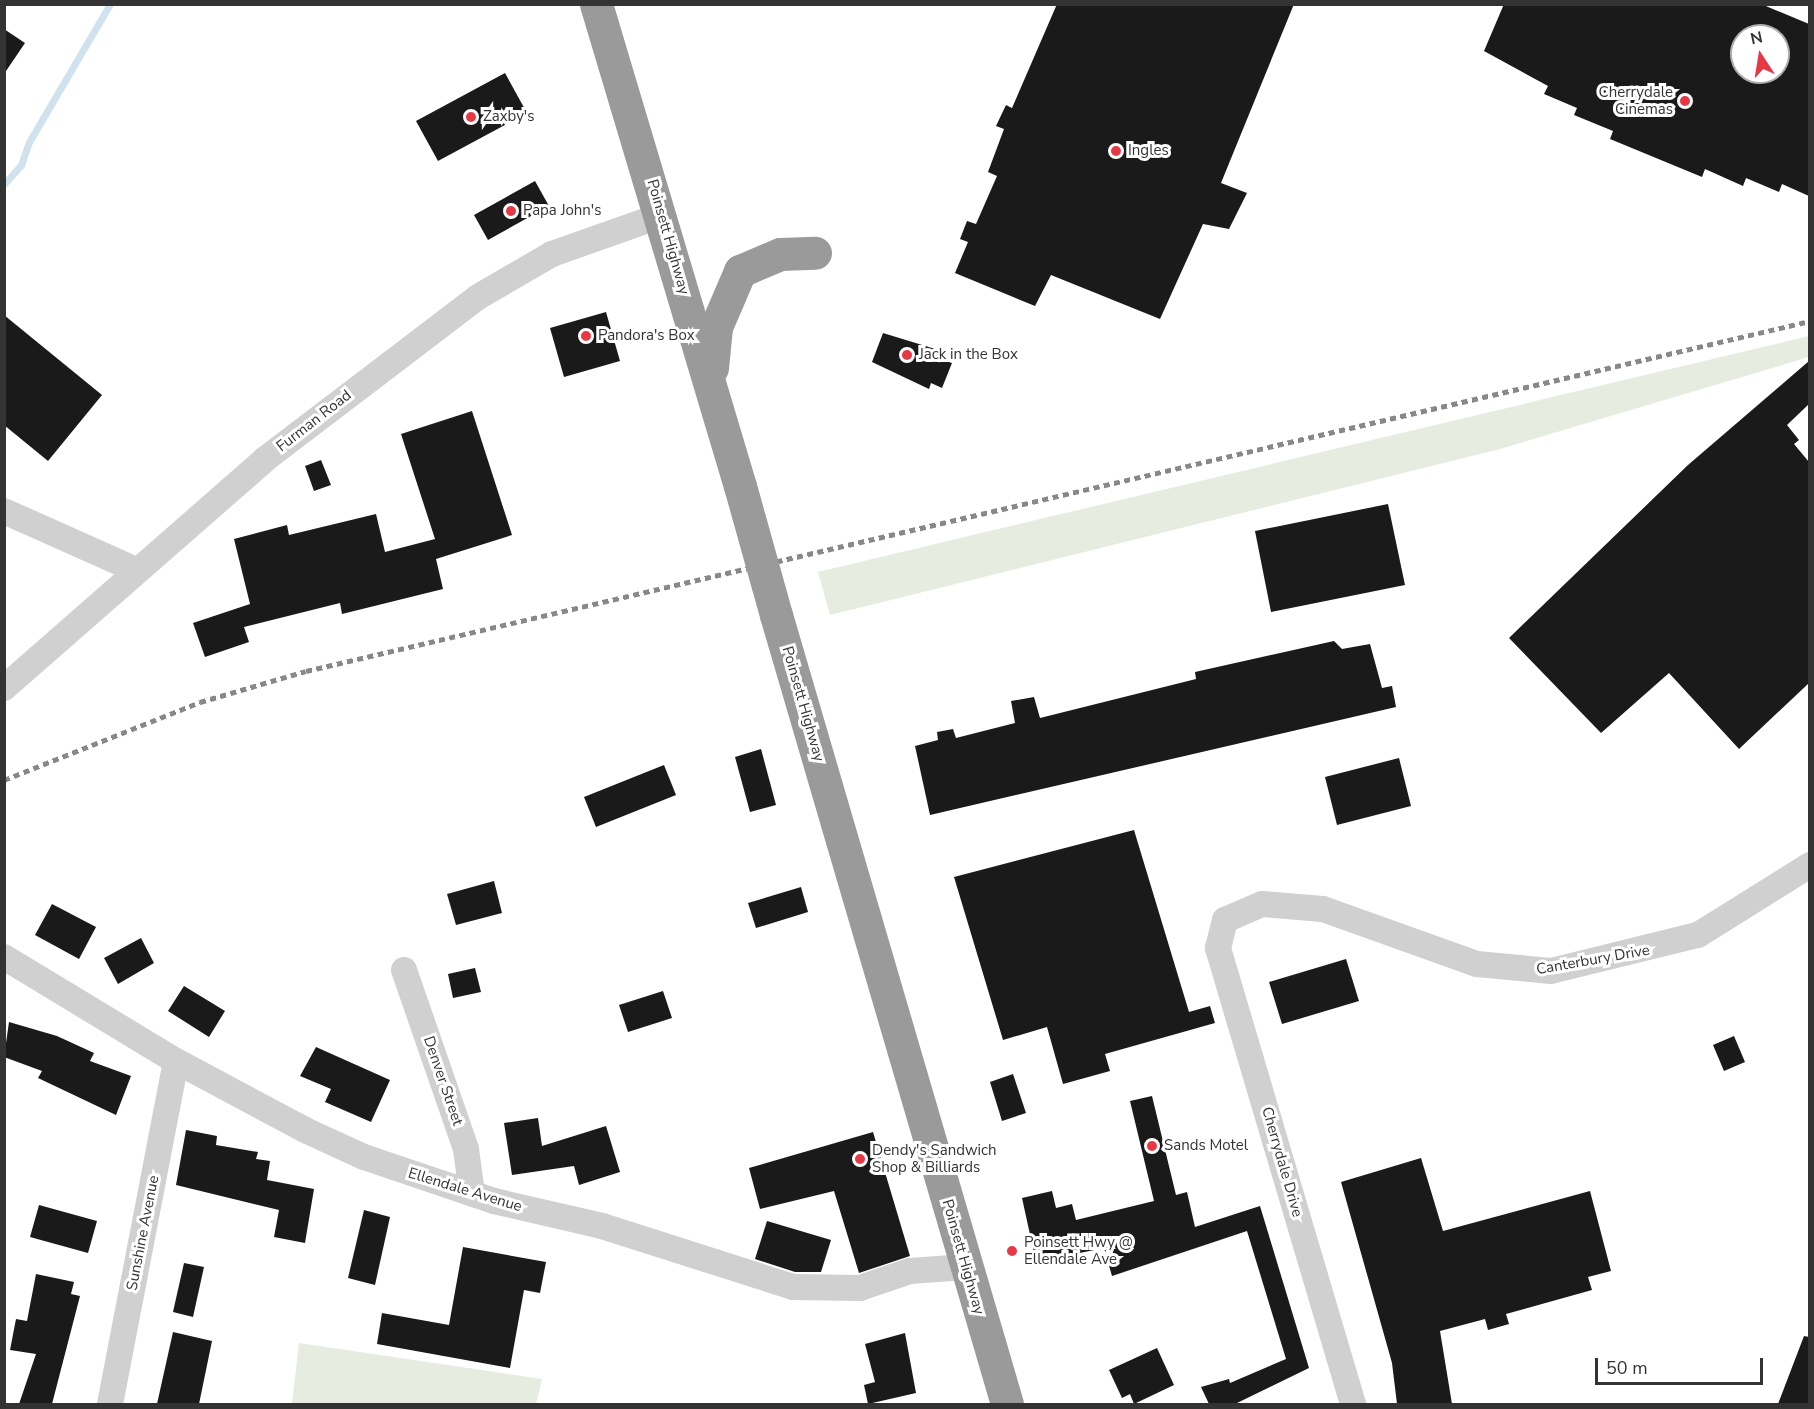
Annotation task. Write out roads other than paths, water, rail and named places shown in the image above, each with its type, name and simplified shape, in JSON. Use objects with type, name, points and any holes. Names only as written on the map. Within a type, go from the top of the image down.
[{"type":"highway","name":"Poinsett Highway","points":[[596,4],[662,215],[965,1267],[1007,1404]]},
{"type":"highway","points":[[711,385],[716,327],[740,271],[780,254],[815,254]]},
{"type":"street","name":"Furman Road","points":[[4,688],[264,460],[478,297],[552,254],[662,215]]},
{"type":"street","points":[[4,511],[136,570]]},
{"type":"street","name":"Canterbury Drive","points":[[1225,920],[1262,904],[1323,909],[1477,964],[1551,971],[1698,935],[1809,865]]},
{"type":"street","name":"Cherrydale Drive","points":[[1225,920],[1218,948],[1353,1404]]},
{"type":"street","name":"Ellendale Avenue","points":[[4,957],[176,1062],[364,1157],[472,1194],[602,1226],[793,1287],[860,1288],[910,1271],[965,1267]]},
{"type":"street","name":"Denver Street","points":[[404,970],[466,1149],[472,1194]]},
{"type":"street","name":"Sunshine Avenue","points":[[110,1404],[176,1062]]},
{"type":"waterway","points":[[4,184],[21,165],[29,142],[110,4]]},
{"type":"railway","points":[[4,780],[200,702],[306,671],[1810,321]]},
{"type":"place","name":"Cherrydale Cinemas","points":[[1685,101]]},
{"type":"place","name":"Zaxby's","points":[[471,117]]},
{"type":"place","name":"Ingles","points":[[1116,151]]},
{"type":"place","name":"Papa John's","points":[[511,211]]},
{"type":"place","name":"Pandora's Box","points":[[586,336]]},
{"type":"place","name":"Jack in the Box","points":[[907,355]]},
{"type":"place","name":"Sands Motel","points":[[1152,1146]]},
{"type":"place","name":"Dendy's Sandwich Shop & Billiards","points":[[860,1159]]},
{"type":"place","name":"Poinsett Hwy @ Ellendale Ave","points":[[1012,1251]]}]
